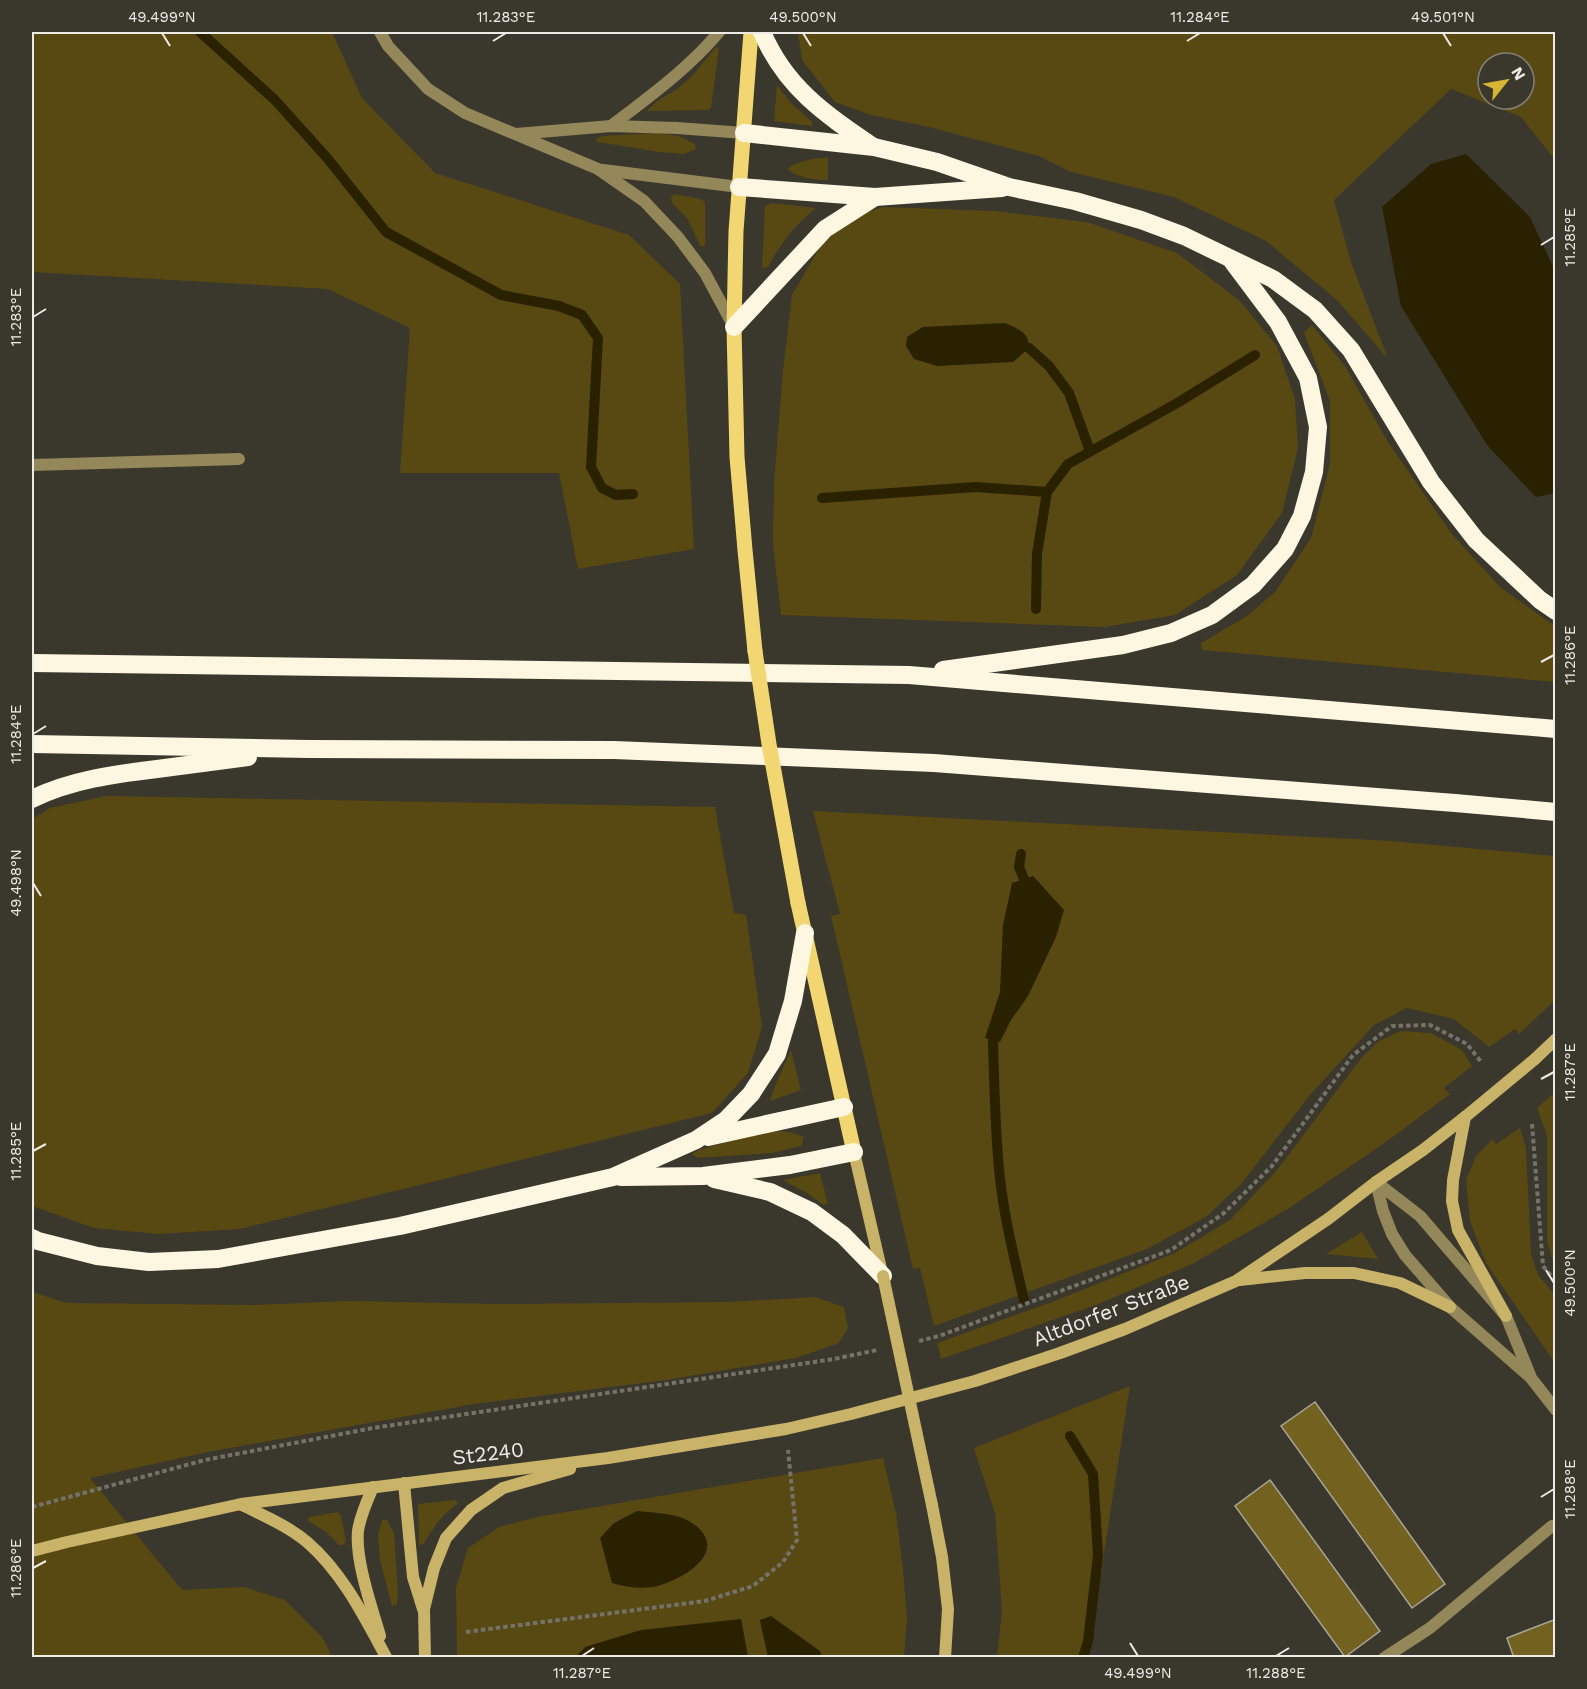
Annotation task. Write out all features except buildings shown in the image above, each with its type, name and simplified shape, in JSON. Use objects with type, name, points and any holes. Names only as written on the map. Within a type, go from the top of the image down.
[{"type":"highway","points":[[762,32],[790,80],[827,115],[874,147]]},
{"type":"highway","points":[[744,133],[874,147],[937,162],[1010,187],[1075,201],[1141,220],[1184,236],[1273,279],[1315,310],[1351,350],[1431,482],[1476,540],[1540,600],[1556,611]]},
{"type":"highway","points":[[739,187],[876,198],[1010,187]]},
{"type":"highway","points":[[734,327],[825,229],[876,198]]},
{"type":"highway","points":[[909,675],[1123,645],[1171,633],[1212,615],[1245,591],[1285,549],[1302,516],[1314,472],[1318,427],[1308,378],[1278,322],[1232,260]]},
{"type":"highway","points":[[32,663],[909,675],[1556,729]]},
{"type":"highway","points":[[32,744],[309,749],[614,750],[934,763],[1455,802],[1556,812]]},
{"type":"highway","points":[[32,799],[43,793],[91,779],[309,749]]},
{"type":"highway","points":[[32,1238],[97,1256],[149,1262],[218,1259],[400,1226],[613,1177],[696,1140],[726,1120],[751,1094],[777,1054],[793,1001],[805,933]]},
{"type":"highway","points":[[696,1140],[844,1107]]},
{"type":"highway","points":[[613,1177],[703,1176],[790,1165],[854,1152]]},
{"type":"highway","points":[[703,1176],[770,1192],[812,1212],[843,1234],[882,1276]]},
{"type":"main road","points":[[751,32],[736,231],[734,327],[737,457],[755,651],[798,903],[882,1276],[942,1557],[948,1609],[945,1658]]},
{"type":"main road","name":"Altdorfer Straße","points":[[608,1458],[786,1429],[975,1381],[1125,1329],[1236,1281],[1328,1219],[1423,1150],[1535,1059],[1556,1039]]},
{"type":"main road","points":[[1465,1117],[1453,1180],[1452,1201],[1458,1230],[1506,1316]]},
{"type":"main road","points":[[1236,1281],[1305,1273],[1354,1273],[1400,1283],[1450,1307]]},
{"type":"main road","points":[[423,1609],[434,1568],[446,1538],[471,1509],[503,1488],[608,1458]]},
{"type":"main road","name":"St2240","points":[[32,1551],[241,1504],[608,1458]]},
{"type":"main road","points":[[404,1483],[413,1577],[423,1609],[425,1658]]},
{"type":"main road","points":[[373,1487],[358,1532],[360,1564],[386,1657]]},
{"type":"main road","points":[[241,1504],[306,1541],[325,1560],[350,1595],[386,1657]]},
{"type":"street","points":[[380,32],[388,46],[428,89],[465,113],[598,169],[644,201],[678,237],[705,273],[734,327]]},
{"type":"street","points":[[611,126],[660,89],[719,32]]},
{"type":"street","points":[[515,134],[611,126],[744,133]]},
{"type":"street","points":[[598,169],[739,187]]},
{"type":"street","points":[[32,465],[239,459]]},
{"type":"street","points":[[1376,1182],[1383,1211],[1392,1234],[1405,1255],[1450,1307],[1531,1378],[1556,1410]]},
{"type":"street","points":[[1376,1182],[1419,1216],[1506,1316],[1531,1378]]},
{"type":"street","points":[[1384,1658],[1430,1628],[1556,1525]]},
{"type":"path","points":[[915,1341],[939,1336],[1171,1250],[1224,1213],[1272,1166],[1353,1054],[1392,1026],[1430,1025],[1467,1044],[1482,1063]]},
{"type":"path","points":[[1532,1124],[1543,1266],[1556,1282]]},
{"type":"path","points":[[32,1507],[205,1460],[373,1428],[834,1359],[880,1349]]},
{"type":"path","points":[[466,1632],[705,1601],[753,1586],[783,1562],[797,1540],[786,1429]]},
{"type":"shaded area","points":[[32,32],[332,32],[362,98],[435,173],[629,235],[680,284],[694,549],[578,569],[559,473],[400,473],[410,328],[328,289],[32,272]]},
{"type":"shaded area","points":[[798,32],[1555,32],[1555,160],[1521,117],[1506,111],[1536,111],[1536,51],[1476,51],[1476,99],[1451,89],[1334,200],[1351,262],[1388,359],[1337,300],[1266,241],[1174,197],[1071,172],[1039,156],[929,127],[871,115],[835,102],[802,60]]},
{"type":"shaded area","points":[[716,47],[719,48],[711,108],[708,110],[647,111],[692,76]]},
{"type":"shaded area","points":[[777,85],[791,103],[812,122],[812,126],[774,121]]},
{"type":"shaded area","points":[[656,133],[679,136],[695,144],[696,149],[684,154],[659,152],[596,141],[602,136]]},
{"type":"shaded area","points":[[1466,154],[1530,217],[1555,271],[1555,493],[1536,497],[1487,445],[1401,306],[1382,207],[1431,164]]},
{"type":"shaded area","points":[[828,157],[828,180],[806,178],[787,169],[801,162]]},
{"type":"shaded area","points":[[674,194],[705,202],[705,245],[701,247],[687,218],[672,203],[671,198]]},
{"type":"shaded area","points":[[772,203],[816,208],[789,235],[768,267],[762,268],[765,206]]},
{"type":"shaded area","points":[[883,207],[996,211],[1087,222],[1177,253],[1239,300],[1277,346],[1295,399],[1298,448],[1282,513],[1237,575],[1175,615],[1105,627],[781,615],[773,544],[774,483],[783,370],[792,295],[821,245],[854,216]]},
{"type":"shaded area","points":[[1005,323],[1022,332],[1029,343],[1029,348],[1013,362],[937,366],[914,359],[906,346],[907,337],[923,327]]},
{"type":"shaded area","points":[[1312,325],[1345,366],[1388,442],[1452,534],[1500,587],[1555,626],[1555,682],[1202,650],[1201,643],[1247,616],[1275,592],[1311,538],[1330,464],[1330,401],[1304,333]]},
{"type":"shaded area","points":[[107,796],[715,807],[734,913],[746,915],[762,1027],[748,1073],[712,1113],[240,1229],[158,1234],[94,1228],[32,1206],[32,819],[50,808]]},
{"type":"shaded area","points":[[813,811],[1391,841],[1555,856],[1555,1000],[1519,1034],[1515,1029],[1489,1047],[1454,1019],[1407,1008],[1374,1025],[1310,1095],[1242,1183],[1206,1217],[1147,1249],[934,1326],[920,1268],[913,1269],[831,916],[840,914]]},
{"type":"shaded area","points":[[1033,876],[1064,910],[1056,937],[1028,996],[1011,1020],[1000,1042],[985,1038],[1000,992],[1003,925],[1012,883]]},
{"type":"shaded area","points":[[1401,1031],[1431,1033],[1462,1050],[1472,1066],[1444,1088],[1450,1094],[1393,1137],[1288,1209],[1192,1264],[1096,1305],[941,1359],[937,1343],[1052,1302],[1175,1253],[1230,1220],[1277,1170],[1362,1057],[1379,1041]]},
{"type":"shaded area","points":[[791,1050],[801,1090],[770,1101],[777,1081]]},
{"type":"shaded area","points":[[1555,1092],[1555,1270],[1547,1240],[1547,1135],[1537,1108]]},
{"type":"shaded area","points":[[1520,1128],[1526,1148],[1531,1254],[1538,1275],[1555,1295],[1555,1363],[1486,1263],[1470,1221],[1466,1180],[1476,1156],[1493,1139],[1496,1144]]},
{"type":"shaded area","points":[[769,1130],[790,1132],[804,1137],[801,1146],[772,1153],[698,1158],[692,1154],[699,1150]]},
{"type":"shaded area","points":[[820,1173],[828,1204],[823,1205],[783,1180]]},
{"type":"shaded area","points":[[1362,1232],[1378,1259],[1326,1254]]},
{"type":"shaded area","points":[[32,1292],[67,1303],[255,1305],[348,1301],[495,1304],[731,1302],[815,1297],[844,1307],[848,1328],[839,1343],[796,1358],[667,1380],[474,1404],[208,1452],[90,1478],[182,1590],[244,1587],[285,1600],[323,1638],[332,1657],[32,1658]]},
{"type":"shaded area","points":[[1130,1386],[1088,1657],[997,1657],[1002,1611],[995,1513],[974,1448]]},
{"type":"shaded area","points":[[883,1458],[896,1513],[903,1569],[907,1619],[904,1657],[822,1657],[820,1651],[760,1620],[768,1657],[748,1657],[741,1619],[586,1647],[576,1657],[457,1657],[456,1588],[468,1548],[499,1527],[537,1517]]},
{"type":"shaded area","points":[[455,1500],[458,1503],[439,1521],[424,1544],[419,1545],[418,1504]]},
{"type":"shaded area","points":[[637,1511],[675,1516],[695,1525],[705,1535],[707,1546],[704,1556],[697,1565],[676,1579],[653,1587],[627,1587],[612,1583],[600,1538],[614,1523]]},
{"type":"shaded area","points":[[338,1512],[341,1516],[346,1542],[343,1545],[339,1545],[326,1532],[307,1520],[309,1517]]},
{"type":"shaded area","points":[[382,1520],[387,1520],[394,1533],[398,1592],[397,1604],[392,1606],[380,1560],[378,1536]]},
{"type":"shaded area","points":[[771,1616],[820,1651],[821,1657],[768,1657],[760,1620]]},
{"type":"shaded area","points":[[741,1619],[748,1657],[576,1657],[585,1647],[641,1630]]},
{"type":"waterway","points":[[200,32],[275,100],[328,159],[386,232],[501,295],[559,306],[582,315],[598,338],[591,467],[602,488],[616,495],[633,494]]},
{"type":"waterway","points":[[1029,348],[1049,366],[1069,393],[1090,451]]},
{"type":"waterway","points":[[1036,609],[1037,554],[1047,492],[1068,464],[1179,402],[1255,355]]},
{"type":"waterway","points":[[822,498],[975,487],[1047,492]]},
{"type":"waterway","points":[[1021,854],[1019,867],[1024,879]]},
{"type":"waterway","points":[[993,1040],[1001,1185],[1009,1235],[1024,1300]]},
{"type":"waterway","points":[[1070,1436],[1093,1474],[1098,1555],[1088,1641],[1083,1658]]}]
